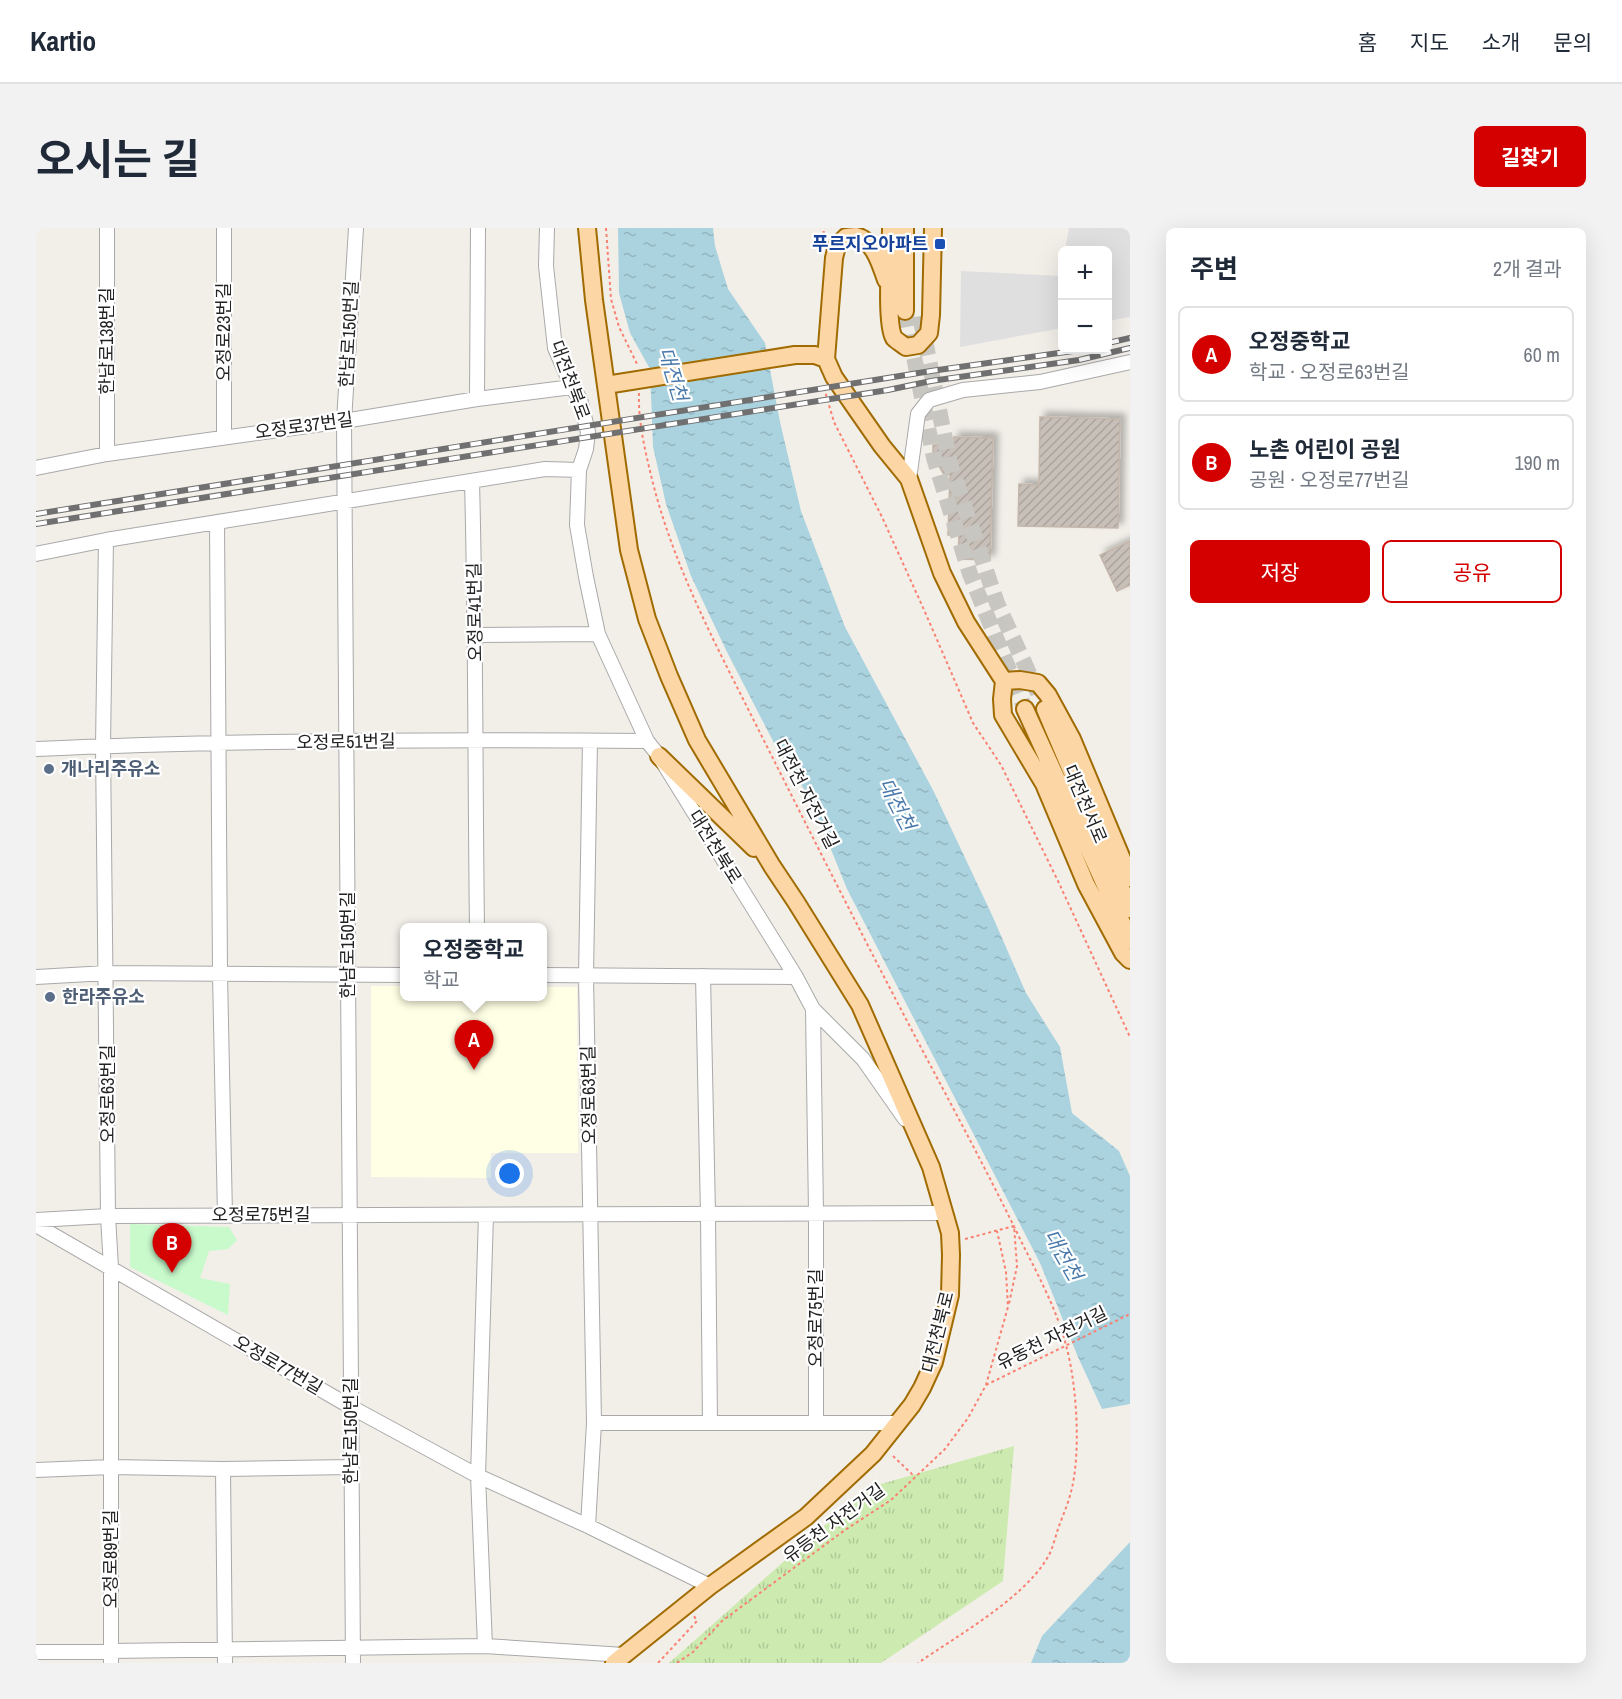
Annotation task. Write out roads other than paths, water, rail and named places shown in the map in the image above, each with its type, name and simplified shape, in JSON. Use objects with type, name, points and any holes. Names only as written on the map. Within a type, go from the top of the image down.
[{"type":"main road","points":[[580,228],[594,300]]},
{"type":"main road","points":[[587,228],[594,300],[629,550],[647,619],[696,740],[860,1005],[921,1143]]},
{"type":"main road","points":[[891,228],[890,327],[895,339],[906,346],[918,345],[929,333],[933,228]]},
{"type":"main road","points":[[905,228],[913,313],[922,228]]},
{"type":"main road","points":[[889,288],[869,244],[857,236],[846,237],[837,246],[834,258],[826,359],[834,377],[882,446],[909,479],[942,573],[966,622],[1004,681],[1003,715],[1044,784],[1086,884],[1123,953],[1130,960]]},
{"type":"main road","points":[[606,385],[795,355],[815,355],[826,359]]},
{"type":"main road","points":[[1004,681],[1020,680],[1038,683],[1048,695],[1072,739],[1130,878]]},
{"type":"main road","name":"대전천서로","points":[[1041,699],[1130,909]]},
{"type":"main road","points":[[1025,709],[1130,940]]},
{"type":"main road","points":[[659,756],[772,866]]},
{"type":"main road","name":"대전천북로","points":[[619,1659],[710,1586],[806,1517],[873,1454],[912,1405],[922,1388],[934,1362],[950,1295],[951,1242],[931,1167],[921,1143]]},
{"type":"street","name":"한남로138번길","points":[[107,228],[107,454]]},
{"type":"street","name":"오정로23번길","points":[[224,228],[224,437]]},
{"type":"street","name":"한남로150번길","points":[[353,1663],[344,421],[356,228]]},
{"type":"street","points":[[477,399],[478,228]]},
{"type":"street","name":"대전천북로","points":[[547,228],[546,266],[555,348],[572,387],[580,399],[588,432],[586,449],[579,470],[577,525],[598,634],[647,741],[659,756],[796,977],[813,1009],[863,1059],[921,1143]]},
{"type":"street","points":[[909,479],[918,414],[930,400],[963,390],[1040,382],[1130,362]]},
{"type":"street","name":"오정로37번길","points":[[36,468],[107,454],[572,387]]},
{"type":"street","points":[[36,554],[106,540],[545,470],[579,470]]},
{"type":"street","name":"오정로41번길","points":[[472,482],[476,635],[475,741]]},
{"type":"street","points":[[217,522],[217,744],[225,1216]]},
{"type":"street","points":[[106,540],[103,746],[107,973]]},
{"type":"street","points":[[476,635],[598,634]]},
{"type":"street","points":[[475,741],[477,923]]},
{"type":"street","points":[[586,976],[590,741]]},
{"type":"street","name":"오정로51번길","points":[[36,749],[346,742],[647,741]]},
{"type":"street","points":[[36,976],[107,973],[400,975]]},
{"type":"street","name":"오정로63번길","points":[[107,973],[108,1216],[111,1268]]},
{"type":"street","points":[[547,975],[796,977]]},
{"type":"street","name":"오정로63번길","points":[[586,976],[591,1214]]},
{"type":"street","points":[[703,976],[710,1423]]},
{"type":"street","name":"오정로75번길","points":[[813,1009],[816,1423]]},
{"type":"street","name":"오정로75번길","points":[[36,1220],[108,1216],[943,1213]]},
{"type":"street","points":[[588,1526],[594,1423],[591,1214]]},
{"type":"street","points":[[485,1646],[478,1476],[486,1215]]},
{"type":"street","name":"오정로77번길","points":[[36,1225],[351,1407],[478,1476],[588,1526],[710,1586]]},
{"type":"street","points":[[111,1268],[111,1467]]},
{"type":"street","points":[[594,1423],[897,1423]]},
{"type":"street","points":[[36,1470],[111,1467],[223,1469],[351,1467]]},
{"type":"street","name":"오정로89번길","points":[[111,1467],[111,1657]]},
{"type":"street","points":[[223,1469],[225,1657]]},
{"type":"street","points":[[36,1652],[111,1657],[225,1657],[352,1648],[485,1646],[619,1659]]},
{"type":"water","name":"대전천","points":[[618,228],[713,228],[715,246],[728,289],[765,343],[780,422],[801,511],[845,627],[933,790],[1026,993],[1060,1047],[1072,1113],[1119,1151],[1130,1176],[1130,1404],[1102,1409],[1040,1263],[847,889],[811,800],[774,743],[691,576],[666,504],[653,447],[650,369],[630,333],[619,293]]},
{"type":"water","points":[[1130,1542],[1130,1663],[1031,1663],[1042,1636]]},
{"type":"tunnel","points":[[905,311],[934,458],[970,574],[1025,709]]},
{"type":"tunnel","points":[[920,316],[950,464],[997,603],[1038,693]]},
{"type":"railway","points":[[1112,342],[1130,338]]},
{"type":"railway","points":[[36,524],[888,390],[931,381],[1079,360],[1130,348]]},
{"type":"railway","points":[[36,514],[931,371],[1058,353]]},
{"type":"place","name":"푸르지오아파트","points":[[940,244]]},
{"type":"place","name":"개나리주유소","points":[[49,769]]},
{"type":"place","name":"한라주유소","points":[[50,997]]},
{"type":"place","name":"오정중학교","points":[[474,1070]]},
{"type":"place","name":"노촌 어린이 공원","points":[[172,1273]]}]
